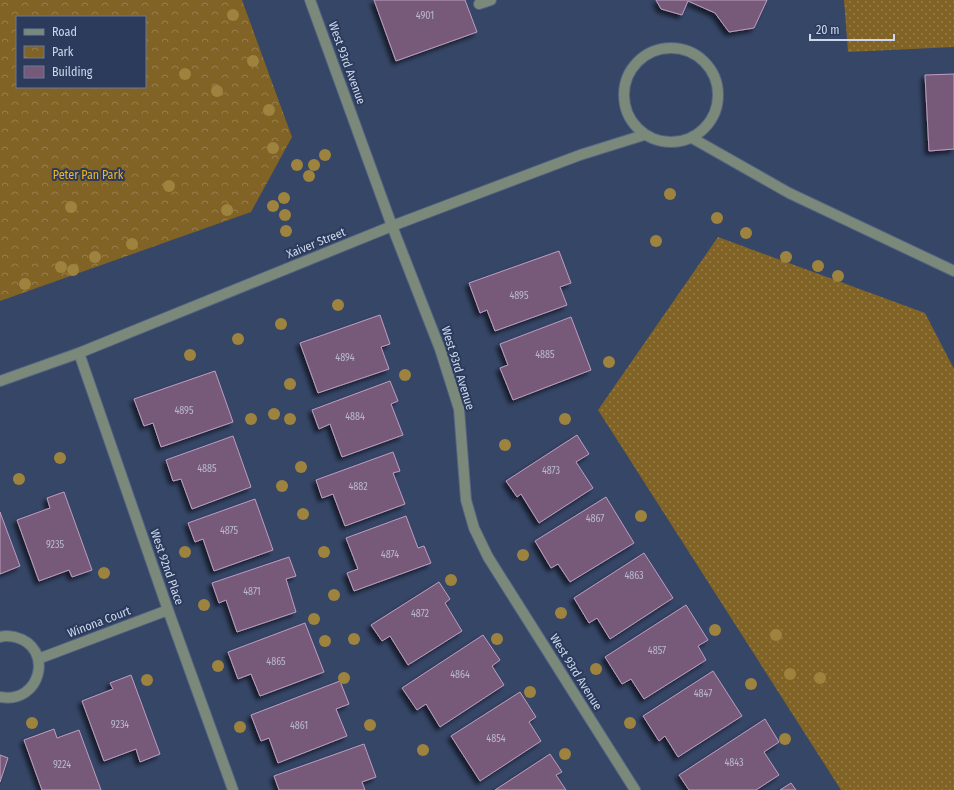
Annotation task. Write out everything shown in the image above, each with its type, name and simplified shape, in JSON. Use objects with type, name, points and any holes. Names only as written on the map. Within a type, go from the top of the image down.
[{"type":"street","name":"West 93rd Avenue","points":[[310,0],[392,226],[440,350],[459,409],[466,500],[474,528],[488,557],[635,790]]},
{"type":"street","points":[[480,4],[491,0]]},
{"type":"street","points":[[666,48],[682,50],[697,56],[709,68],[716,83],[718,99],[714,115],[705,128],[692,138],[668,143],[644,135],[632,123],[625,108],[624,92],[628,76],[637,62],[650,53],[666,48]]},
{"type":"street","name":"Xaiver Street","points":[[0,381],[79,353],[392,226],[580,155],[644,135]]},
{"type":"street","points":[[692,138],[789,193],[954,271]]},
{"type":"street","name":"West 92nd Place","points":[[79,353],[168,610],[233,790]]},
{"type":"street","name":"Winona Court","points":[[38,659],[168,610]]},
{"type":"street","points":[[0,637],[6,635],[23,639],[33,648],[38,659],[38,675],[31,688],[16,698],[0,698]]},
{"type":"green space","name":"Peter Pan Park","points":[[0,0],[242,0],[292,137],[251,212],[0,301]]},
{"type":"green space","points":[[844,0],[954,0],[954,47],[848,52]]},
{"type":"green space","points":[[718,237],[925,313],[954,369],[954,790],[841,790],[598,410]]},
{"type":"building","points":[[374,0],[465,0],[477,32],[396,61]]},
{"type":"building","points":[[656,0],[767,0],[754,28],[729,32],[715,13],[688,1],[682,15],[661,9]]},
{"type":"building","points":[[954,74],[954,149],[929,151],[925,75]]},
{"type":"building","points":[[559,251],[571,283],[560,287],[567,305],[495,331],[487,310],[480,313],[469,283]]},
{"type":"building","points":[[380,315],[390,344],[381,347],[389,369],[318,393],[300,343]]},
{"type":"building","points":[[571,317],[591,370],[513,400],[500,368],[508,365],[500,344]]},
{"type":"building","points":[[215,371],[233,422],[161,447],[153,423],[144,426],[134,399]]},
{"type":"building","points":[[390,381],[398,401],[391,404],[403,435],[342,457],[330,424],[319,429],[312,410]]},
{"type":"building","points":[[577,435],[589,454],[576,462],[593,488],[539,523],[521,494],[517,497],[506,481]]},
{"type":"building","points":[[233,436],[251,487],[192,509],[181,479],[173,481],[166,460]]},
{"type":"building","points":[[393,452],[400,471],[393,473],[405,504],[345,526],[333,494],[322,498],[316,480]]},
{"type":"building","points":[[64,492],[92,570],[72,577],[69,570],[39,581],[17,520],[50,508],[47,498]]},
{"type":"building","points":[[606,497],[634,543],[570,582],[558,564],[551,568],[535,541]]},
{"type":"building","points":[[255,499],[273,550],[214,571],[203,539],[195,542],[188,523]]},
{"type":"building","points":[[0,512],[20,566],[0,574]]},
{"type":"building","points":[[406,516],[418,548],[424,546],[431,563],[354,591],[347,573],[358,569],[346,538]]},
{"type":"building","points":[[644,553],[673,598],[610,639],[597,618],[589,623],[574,598]]},
{"type":"building","points":[[289,557],[296,576],[286,579],[296,612],[237,632],[226,600],[219,603],[212,583]]},
{"type":"building","points":[[439,582],[450,599],[445,603],[462,631],[408,665],[390,636],[382,641],[371,625]]},
{"type":"building","points":[[686,605],[708,640],[698,646],[706,660],[644,699],[631,679],[622,684],[605,657]]},
{"type":"building","points":[[305,623],[324,672],[260,696],[251,674],[238,679],[228,652]]},
{"type":"building","points":[[483,635],[500,660],[492,666],[504,685],[440,727],[426,704],[417,710],[402,688]]},
{"type":"building","points":[[713,671],[742,716],[678,757],[665,736],[659,741],[643,716]]},
{"type":"building","points":[[131,675],[160,754],[140,762],[136,749],[104,761],[82,701],[113,689],[110,683]]},
{"type":"building","points":[[340,681],[349,704],[336,709],[347,736],[278,763],[269,738],[261,741],[251,715]]},
{"type":"building","points":[[520,692],[536,717],[529,722],[541,741],[480,781],[451,736]]},
{"type":"building","points":[[765,719],[779,742],[764,752],[779,775],[756,790],[689,790],[679,775]]},
{"type":"building","points":[[54,729],[57,738],[79,730],[101,790],[42,790],[24,740]]},
{"type":"building","points":[[364,744],[376,777],[362,782],[365,790],[279,790],[274,776]]},
{"type":"building","points":[[550,754],[562,772],[556,775],[566,790],[495,790]]},
{"type":"building","points":[[0,755],[8,758],[0,782]]},
{"type":"building","points":[[791,783],[796,790],[780,790]]}]
